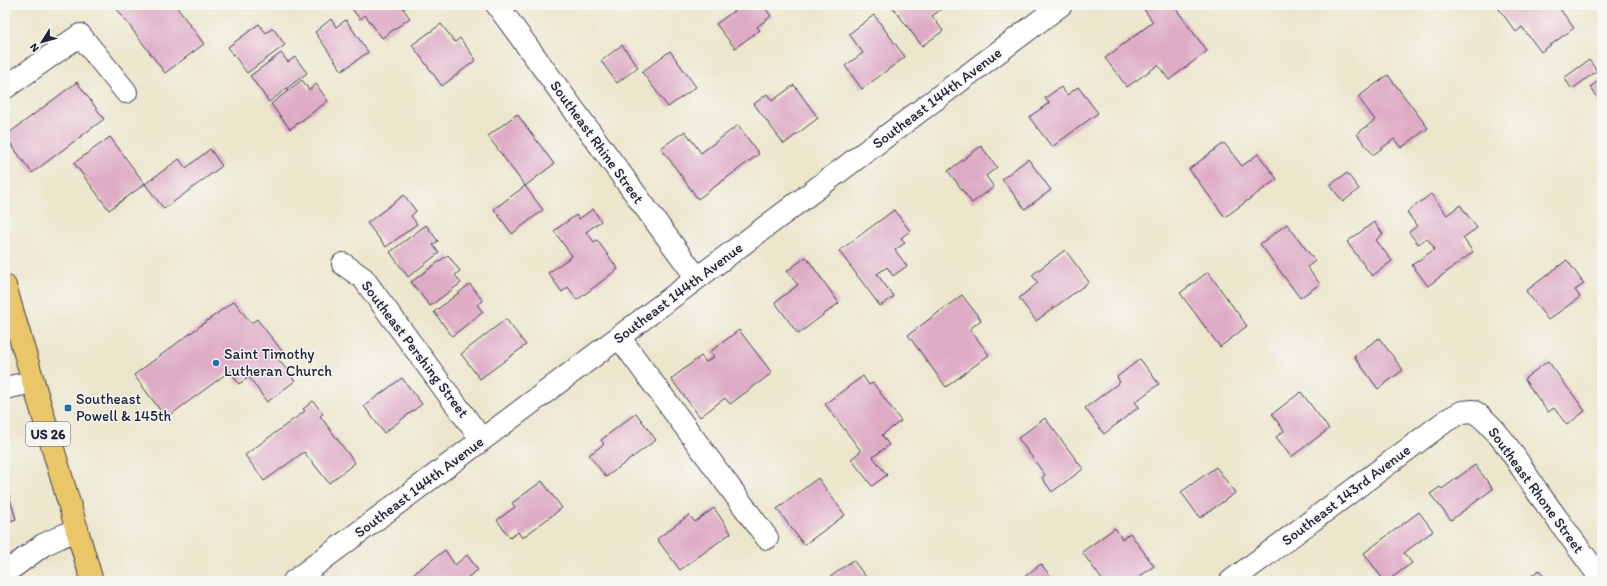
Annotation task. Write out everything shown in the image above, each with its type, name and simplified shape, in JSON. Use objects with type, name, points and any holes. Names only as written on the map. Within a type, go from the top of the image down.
[{"type":"main road","name":"US 26","points":[[6,291],[92,581]]},
{"type":"street","name":"Southeast Rhine Street","points":[[497,5],[697,278]]},
{"type":"street","name":"Southeast 144th Avenue","points":[[294,581],[1061,5]]},
{"type":"street","points":[[5,88],[80,35],[126,92]]},
{"type":"street","name":"Southeast Pershing Street","points":[[343,264],[363,278],[482,440]]},
{"type":"street","points":[[619,336],[767,538]]},
{"type":"street","points":[[5,388],[33,382]]},
{"type":"street","name":"Southeast Rhone Street","points":[[1462,412],[1473,411],[1488,423],[1602,580]]},
{"type":"street","name":"Southeast 143rd Avenue","points":[[1231,581],[1447,420],[1462,412]]},
{"type":"street","points":[[5,572],[43,545],[77,529]]},
{"type":"building","points":[[114,5],[175,5],[204,44],[165,73]]},
{"type":"building","points":[[349,5],[410,5],[403,9],[410,18],[382,38],[365,15],[360,19]]},
{"type":"building","points":[[742,5],[763,5],[771,16],[757,27],[760,30],[735,48],[716,24]]},
{"type":"building","points":[[891,5],[947,5],[932,16],[943,31],[922,46]]},
{"type":"building","points":[[1141,5],[1173,5],[1207,51],[1169,80],[1158,65],[1127,87],[1105,58],[1153,22]]},
{"type":"building","points":[[1496,5],[1557,5],[1574,28],[1541,52],[1522,27],[1516,32]]},
{"type":"building","points":[[874,15],[905,57],[862,89],[845,66],[863,53],[849,34]]},
{"type":"building","points":[[331,19],[336,27],[346,20],[368,52],[342,71],[315,32]]},
{"type":"building","points":[[259,24],[266,33],[273,28],[285,45],[247,73],[228,47]]},
{"type":"building","points":[[441,24],[455,42],[460,38],[476,60],[442,86],[412,45]]},
{"type":"building","points":[[622,45],[638,67],[617,83],[601,61]]},
{"type":"building","points":[[670,51],[696,87],[668,107],[642,72]]},
{"type":"building","points":[[281,53],[288,62],[295,57],[307,73],[269,102],[250,76]]},
{"type":"building","points":[[1589,60],[1597,71],[1572,89],[1564,78]]},
{"type":"building","points":[[1388,75],[1428,128],[1401,148],[1394,139],[1373,155],[1357,134],[1375,120],[1358,97]]},
{"type":"building","points":[[1602,78],[1602,103],[1590,87]]},
{"type":"building","points":[[302,80],[309,90],[316,84],[328,101],[290,129],[271,104]]},
{"type":"building","points":[[77,82],[104,119],[32,173],[5,136]]},
{"type":"building","points":[[794,85],[818,118],[784,144],[754,104],[767,94],[772,101]]},
{"type":"building","points":[[1061,87],[1067,95],[1078,87],[1098,113],[1052,147],[1029,117],[1049,103],[1045,98]]},
{"type":"building","points":[[517,114],[554,164],[525,186],[488,136]]},
{"type":"building","points":[[738,125],[759,154],[698,199],[661,148],[685,131],[701,153]]},
{"type":"building","points":[[110,137],[145,184],[109,210],[74,163]]},
{"type":"building","points":[[1224,143],[1242,166],[1258,154],[1277,179],[1225,217],[1189,169]]},
{"type":"building","points":[[981,146],[997,167],[986,176],[994,187],[972,203],[948,171]]},
{"type":"building","points":[[210,149],[222,166],[164,209],[145,184],[179,159],[186,168]]},
{"type":"building","points":[[1028,159],[1051,190],[1025,209],[1002,179]]},
{"type":"building","points":[[1347,173],[1359,189],[1343,202],[1330,185]]},
{"type":"building","points":[[525,186],[543,210],[512,234],[494,209]]},
{"type":"building","points":[[1431,194],[1447,215],[1460,205],[1477,228],[1463,238],[1473,252],[1428,286],[1412,265],[1435,249],[1427,238],[1418,244],[1409,232],[1417,226],[1407,212]]},
{"type":"building","points":[[404,195],[416,211],[411,216],[417,224],[386,247],[367,223]]},
{"type":"building","points":[[593,209],[601,221],[586,232],[594,242],[597,240],[618,269],[577,300],[568,287],[562,292],[548,273],[572,256],[554,231],[576,215],[579,219]]},
{"type":"building","points":[[894,210],[910,231],[901,238],[905,243],[895,250],[907,266],[893,276],[887,267],[877,274],[894,297],[880,306],[839,251]]},
{"type":"building","points":[[1374,222],[1383,234],[1376,240],[1392,261],[1372,276],[1347,242]]},
{"type":"building","points":[[1287,224],[1315,261],[1307,267],[1320,284],[1300,298],[1260,244]]},
{"type":"building","points":[[426,225],[438,241],[433,245],[439,253],[408,277],[390,252]]},
{"type":"building","points":[[1065,250],[1089,282],[1036,321],[1019,298],[1038,283],[1032,275]]},
{"type":"building","points":[[448,255],[460,271],[455,275],[461,283],[430,306],[411,282]]},
{"type":"building","points":[[806,257],[839,303],[798,334],[775,302],[798,285],[787,271]]},
{"type":"building","points":[[1567,260],[1584,284],[1575,290],[1580,297],[1548,320],[1526,291]]},
{"type":"building","points":[[1208,272],[1247,326],[1220,347],[1180,293]]},
{"type":"building","points":[[470,284],[483,301],[477,305],[483,312],[452,336],[434,312]]},
{"type":"building","points":[[962,295],[981,320],[970,329],[989,355],[946,387],[908,335]]},
{"type":"building","name":"Saint Timothy Lutheran Church","points":[[234,301],[251,323],[257,319],[282,351],[276,356],[295,381],[267,402],[249,377],[239,384],[230,371],[166,418],[134,375]]},
{"type":"building","points":[[506,319],[526,345],[480,379],[461,354]]},
{"type":"building","points":[[739,330],[772,373],[730,404],[725,398],[700,417],[671,379],[701,356],[706,362],[714,357],[710,352]]},
{"type":"building","points":[[1379,338],[1403,370],[1378,389],[1354,356]]},
{"type":"building","points":[[1140,359],[1159,384],[1135,402],[1139,407],[1104,434],[1085,408],[1120,382],[1117,377]]},
{"type":"building","points":[[1548,361],[1585,411],[1567,425],[1554,408],[1548,412],[1524,379]]},
{"type":"building","points":[[863,376],[869,385],[873,383],[901,421],[882,435],[889,445],[873,457],[887,475],[872,486],[851,459],[861,451],[825,404]]},
{"type":"building","points":[[402,378],[422,404],[384,433],[364,406]]},
{"type":"building","points":[[1301,392],[1329,429],[1291,457],[1276,437],[1284,431],[1272,414]]},
{"type":"building","points":[[313,401],[323,414],[320,416],[355,463],[329,483],[304,452],[264,481],[245,455],[305,411],[303,409]]},
{"type":"building","points":[[636,413],[656,440],[606,477],[589,455],[604,444],[601,440]]},
{"type":"building","points":[[1045,418],[1083,469],[1052,492],[1042,478],[1045,475],[1018,438]]},
{"type":"building","points":[[1475,465],[1493,489],[1451,520],[1430,494],[1440,487],[1442,489]]},
{"type":"building","points":[[1216,467],[1235,493],[1200,518],[1181,492]]},
{"type":"building","points":[[818,478],[845,515],[804,545],[777,509]]},
{"type":"building","points":[[542,481],[562,508],[522,538],[518,532],[510,538],[497,520],[515,507],[512,503]]},
{"type":"building","points":[[5,482],[16,519],[5,523]]},
{"type":"building","points":[[714,508],[731,533],[680,570],[657,539],[689,515],[695,522]]},
{"type":"building","points":[[1419,512],[1433,531],[1404,553],[1412,563],[1387,581],[1384,581],[1364,553]]},
{"type":"building","points":[[1115,528],[1122,539],[1130,533],[1154,566],[1134,581],[1103,581],[1082,552]]},
{"type":"building","points":[[445,550],[455,565],[467,555],[478,570],[468,577],[471,580],[417,581],[412,575]]},
{"type":"building","points":[[853,560],[869,581],[825,581]]},
{"type":"building","points":[[1041,564],[1054,581],[1027,581],[1024,577]]},
{"type":"building","points":[[1539,570],[1547,581],[1524,581]]},
{"type":"place","name":"Saint Timothy Lutheran Church","points":[[216,363]]},
{"type":"place","name":"Southeast Powell & 145th","points":[[68,408]]}]
